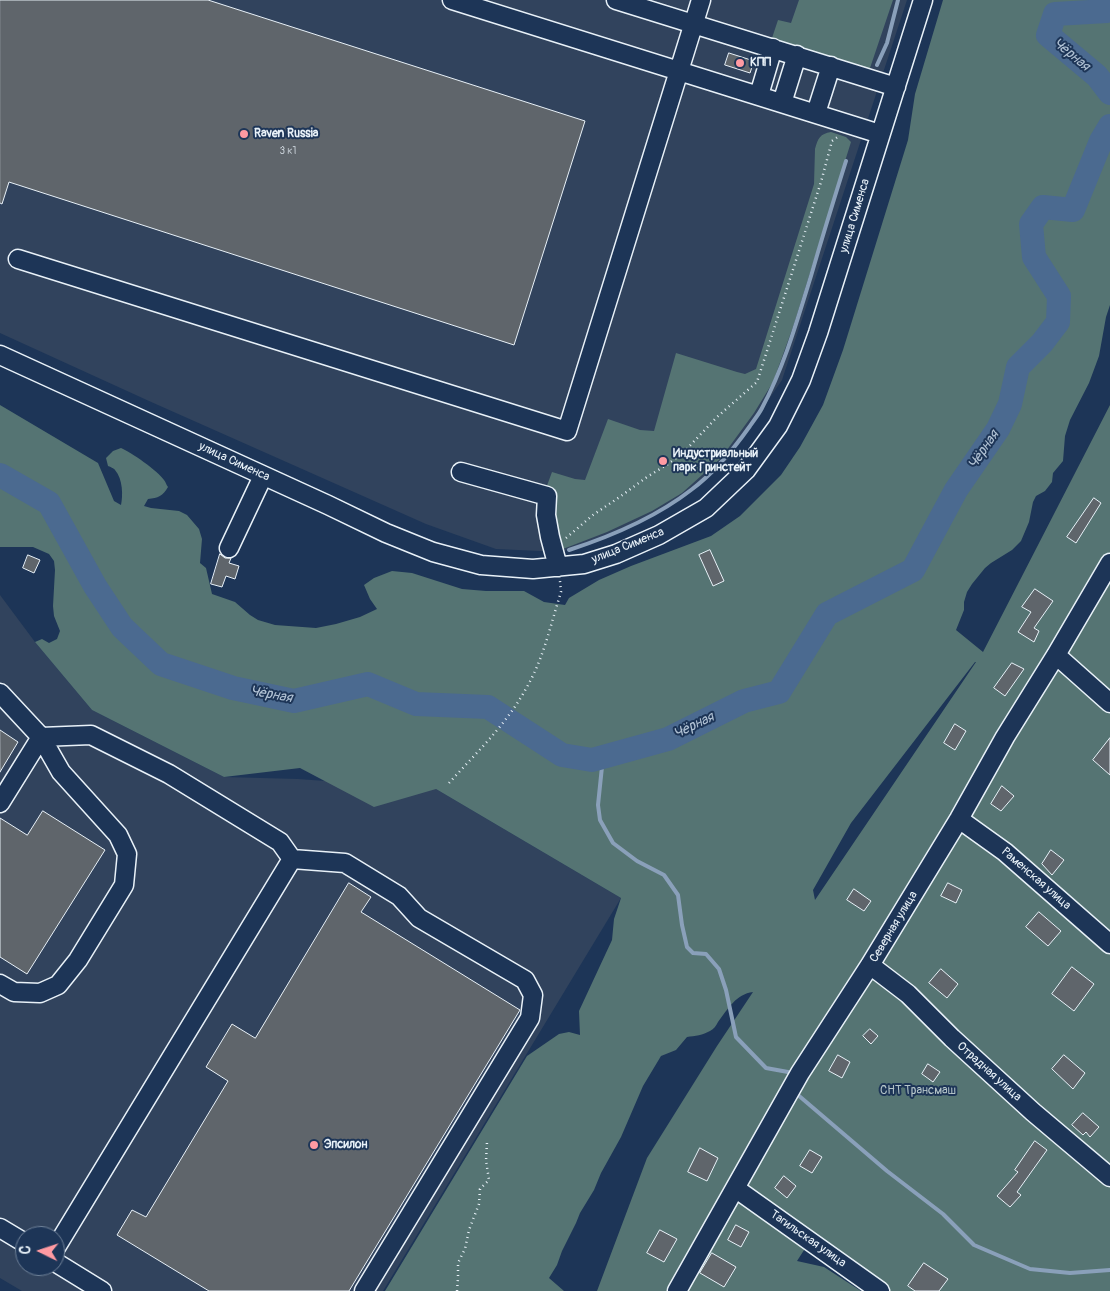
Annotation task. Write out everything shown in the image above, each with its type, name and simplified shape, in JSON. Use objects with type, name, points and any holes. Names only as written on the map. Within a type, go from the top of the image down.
[{"type":"street","points":[[452,0],[880,134]]},
{"type":"street","points":[[616,0],[896,87]]},
{"type":"street","points":[[18,259],[567,431],[702,0]]},
{"type":"street","name":"улица Сименса","points":[[0,356],[386,533],[433,552],[481,565],[533,569],[559,575],[584,564],[616,554],[659,536],[706,508],[746,470],[778,426],[801,380],[824,314],[923,0]]},
{"type":"street","points":[[759,95],[773,48]]},
{"type":"street","points":[[782,102],[797,55]]},
{"type":"street","points":[[816,113],[831,66]]},
{"type":"street","points":[[461,472],[547,496],[546,515],[559,575]]},
{"type":"street","points":[[230,548],[263,476]]},
{"type":"street","name":"Северная улица","points":[[677,1291],[800,1073],[870,965],[960,819],[1005,737],[1110,563]]},
{"type":"street","points":[[1056,655],[1110,703]]},
{"type":"street","points":[[0,693],[41,737],[61,772],[118,835],[127,854],[124,885],[78,960],[58,985],[40,992],[14,992],[0,984]]},
{"type":"street","points":[[41,737],[91,734],[169,774],[280,842],[292,859]]},
{"type":"street","points":[[0,803],[41,737]]},
{"type":"street","name":"Раменская улица","points":[[960,819],[1005,852],[1110,944]]},
{"type":"street","points":[[65,1233],[292,859]]},
{"type":"street","points":[[292,859],[345,863],[399,896],[419,918],[525,980],[533,995],[530,1018],[364,1291]]},
{"type":"street","name":"Отрадная улица","points":[[870,965],[908,994],[952,1038],[1033,1112],[1109,1174]]},
{"type":"street","name":"Тагильская улица","points":[[735,1188],[880,1291]]},
{"type":"street","points":[[0,1228],[15,1237]]},
{"type":"street","points":[[65,1268],[102,1291]]},
{"type":"path","points":[[553,549],[593,515],[683,453],[717,417],[757,382],[822,182],[832,141],[843,134]]},
{"type":"path","points":[[449,783],[515,708],[529,684],[561,592],[559,575]]},
{"type":"path","points":[[456,1291],[458,1263],[465,1249],[469,1230],[479,1204],[480,1189],[489,1180],[486,1161],[487,1142]]},
{"type":"shaded area","points":[[0,0],[907,0],[782,380],[727,460],[686,496],[625,527],[562,552],[496,549],[426,524],[0,333]]},
{"type":"shaded area","points":[[0,595],[35,642],[92,710],[224,777],[298,779],[436,789],[621,898],[383,1291],[22,1291],[0,1278]]},
{"type":"green space","points":[[799,0],[893,0],[869,71],[771,41],[778,20],[791,23]]},
{"type":"green space","name":"СНТ Трансмаш","points":[[943,0],[1110,0],[1110,305],[1099,356],[1089,383],[1070,420],[1065,436],[1063,461],[1053,473],[1052,482],[1045,491],[1036,496],[1029,522],[1021,541],[1012,550],[985,568],[972,584],[967,592],[964,610],[956,630],[983,652],[1110,405],[1110,1291],[866,1291],[806,1247],[797,1261],[824,1267],[861,1291],[597,1291],[647,1158],[753,992],[737,999],[711,1030],[687,1037],[676,1050],[661,1056],[643,1086],[621,1137],[580,1213],[557,1265],[549,1278],[564,1291],[385,1291],[527,1056],[559,1034],[569,1032],[580,1035],[579,1011],[612,940],[614,919],[621,898],[436,789],[374,807],[300,768],[224,777],[92,710],[35,642],[42,639],[49,643],[57,639],[60,631],[54,616],[53,606],[54,561],[49,554],[33,547],[0,547],[0,405],[98,463],[114,501],[121,505],[120,478],[115,470],[108,466],[106,458],[113,451],[121,448],[156,472],[168,487],[160,496],[148,499],[144,506],[179,511],[187,515],[199,529],[202,539],[200,563],[206,568],[212,594],[235,602],[258,620],[275,625],[316,628],[360,617],[377,609],[364,585],[374,578],[392,571],[412,573],[462,589],[524,591],[544,602],[565,605],[569,598],[599,580],[711,536],[740,516],[781,475],[800,447],[823,405],[843,350],[908,140],[915,94]],"holes":[[[976,662],[815,900],[813,890],[851,823]]]},
{"type":"green space","points":[[831,132],[846,137],[851,142],[794,324],[773,382],[754,413],[721,458],[682,493],[652,511],[607,532],[563,549],[557,528],[552,494],[545,491],[552,472],[585,480],[608,419],[640,430],[654,431],[676,353],[745,374],[756,369],[814,184],[816,145],[822,135]]},
{"type":"building","points":[[0,0],[208,0],[585,121],[514,345],[9,182],[2,204],[0,203]]},
{"type":"building","name":"КПП","points":[[729,53],[754,61],[750,73],[725,65]]},
{"type":"building","points":[[1094,498],[1101,503],[1076,543],[1067,537]]},
{"type":"building","points":[[710,550],[724,581],[713,586],[699,555]]},
{"type":"building","points":[[220,554],[225,558],[231,558],[229,563],[239,566],[235,579],[226,576],[222,587],[211,584]]},
{"type":"building","points":[[28,555],[40,560],[34,573],[23,568]]},
{"type":"building","points":[[1035,589],[1053,601],[1034,628],[1039,631],[1034,642],[1018,632],[1031,612],[1022,607]]},
{"type":"building","points":[[1012,663],[1024,669],[1005,696],[994,688]]},
{"type":"building","points":[[955,724],[966,731],[955,750],[944,743]]},
{"type":"building","points":[[0,730],[18,742],[0,772]]},
{"type":"building","points":[[1110,738],[1110,775],[1093,760]]},
{"type":"building","points":[[1002,786],[1014,796],[1001,811],[991,804]]},
{"type":"building","points":[[43,811],[105,850],[27,974],[0,957],[0,818],[27,835]]},
{"type":"building","points":[[1051,850],[1064,860],[1052,875],[1042,864]]},
{"type":"building","name":"Эпсилон","points":[[349,883],[371,897],[361,912],[520,1010],[349,1291],[209,1291],[117,1235],[132,1210],[146,1217],[228,1081],[206,1067],[232,1024],[255,1038]]},
{"type":"building","points":[[948,883],[962,890],[956,903],[941,896]]},
{"type":"building","points":[[854,889],[871,901],[864,911],[847,900]]},
{"type":"building","points":[[1039,912],[1061,931],[1048,946],[1026,927]]},
{"type":"building","points":[[1072,967],[1094,984],[1074,1011],[1052,994]]},
{"type":"building","points":[[941,969],[958,984],[947,998],[929,983]]},
{"type":"building","points":[[870,1029],[878,1036],[871,1044],[863,1036]]},
{"type":"building","points":[[838,1055],[850,1062],[842,1078],[829,1071]]},
{"type":"building","points":[[1064,1055],[1085,1073],[1073,1089],[1052,1069]]},
{"type":"building","points":[[928,1064],[940,1072],[933,1082],[922,1074]]},
{"type":"building","points":[[1083,1113],[1099,1127],[1090,1137],[1086,1132],[1083,1135],[1072,1125]]},
{"type":"building","points":[[1035,1141],[1047,1150],[1017,1192],[1021,1195],[1010,1207],[997,1196],[1018,1172],[1015,1170]]},
{"type":"building","points":[[700,1148],[718,1158],[707,1181],[688,1172]]},
{"type":"building","points":[[810,1150],[822,1157],[812,1173],[800,1166]]},
{"type":"building","points":[[784,1176],[796,1186],[787,1198],[775,1188]]},
{"type":"building","points":[[736,1225],[749,1232],[741,1247],[728,1240]]},
{"type":"building","points":[[660,1230],[677,1239],[664,1262],[647,1253]]},
{"type":"building","points":[[712,1253],[736,1267],[724,1287],[700,1273]]},
{"type":"building","points":[[924,1263],[948,1279],[939,1291],[915,1291],[908,1286]]},
{"type":"waterway","points":[[877,65],[887,43],[898,0]]},
{"type":"waterway","name":"Чёрная","points":[[1103,0],[1107,11],[1055,14],[1048,35],[1097,76],[1110,93]]},
{"type":"waterway","name":"Чёрная","points":[[0,475],[49,503],[95,586],[122,627],[161,664],[233,688],[294,701],[368,684],[416,704],[488,707],[562,755],[592,760],[668,739],[744,701],[779,692],[827,614],[913,570],[956,490],[998,429],[1010,404],[1018,367],[1042,343],[1058,322],[1059,296],[1034,257],[1031,224],[1043,207],[1073,210],[1101,141],[1110,126]]},
{"type":"waterway","points":[[569,550],[633,525],[677,500],[715,469],[750,426],[770,392],[790,344],[846,161]]},
{"type":"waterway","points":[[603,757],[598,805],[600,820],[613,843],[637,861],[664,875],[678,895],[687,947],[693,953],[706,954],[719,969],[726,990],[736,1037],[766,1068],[788,1072]]},
{"type":"waterway","points":[[798,1095],[887,1171],[943,1214],[974,1245],[1030,1269],[1070,1273],[1110,1270]]},
{"type":"place","name":"КПП","points":[[740,63]]},
{"type":"place","name":"Raven Russia","points":[[244,134]]},
{"type":"place","name":"Индустриальный парк Гринстейт","points":[[663,461]]},
{"type":"place","name":"Эпсилон","points":[[314,1145]]}]
